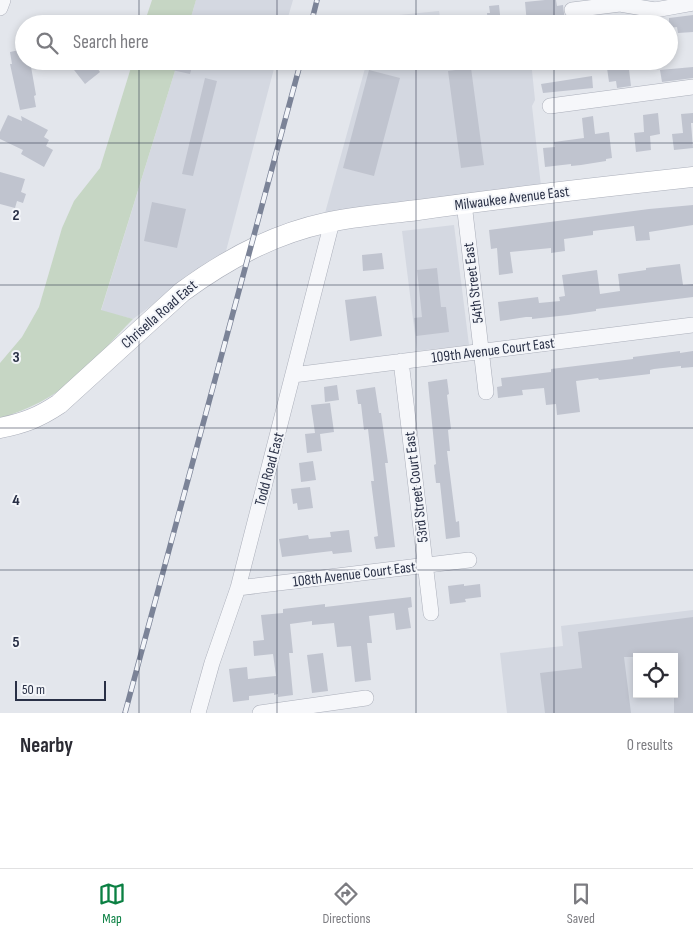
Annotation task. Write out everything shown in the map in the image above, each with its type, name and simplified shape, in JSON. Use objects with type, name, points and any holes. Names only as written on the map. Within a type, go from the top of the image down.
[{"type":"street","points":[[0,8],[2,0]]},
{"type":"street","points":[[572,10],[620,4],[655,10],[693,3]]},
{"type":"street","points":[[550,106],[693,87]]},
{"type":"street","name":"Milwaukee Avenue East","points":[[332,222],[464,203],[693,177]]},
{"type":"street","name":"54th Street East","points":[[464,203],[486,392]]},
{"type":"street","name":"Todd Road East","points":[[198,713],[212,663],[238,588],[332,222]]},
{"type":"street","name":"Chrisella Road East","points":[[0,428],[39,417],[59,404],[166,305],[198,280],[240,256],[276,239],[332,222]]},
{"type":"street","name":"109th Avenue Court East","points":[[293,375],[693,325]]},
{"type":"street","name":"53rd Street Court East","points":[[401,361],[430,613]]},
{"type":"street","name":"108th Avenue Court East","points":[[238,588],[470,560]]},
{"type":"street","points":[[260,713],[366,698]]},
{"type":"shaded area","points":[[196,0],[293,0],[289,15],[192,15]]},
{"type":"shaded area","points":[[439,11],[440,15],[399,15]]},
{"type":"shaded area","points":[[175,70],[274,70],[226,251],[133,319],[101,311]]},
{"type":"shaded area","points":[[365,70],[532,70],[535,100],[532,106],[541,186],[325,213]]},
{"type":"shaded area","points":[[454,225],[469,345],[417,351],[402,231]]},
{"type":"shaded area","points":[[693,610],[693,713],[507,713],[500,653],[563,646],[561,626]]},
{"type":"green space","points":[[152,0],[196,0],[192,15],[147,15]]},
{"type":"green space","points":[[130,70],[175,70],[101,310],[133,319],[91,364],[68,385],[40,402],[0,418],[0,363],[22,337],[39,307],[62,228],[74,201],[100,168]]},
{"type":"building","points":[[556,0],[557,6],[563,5],[564,15],[526,15],[525,2]]},
{"type":"building","points":[[499,5],[500,15],[487,15],[487,13],[490,13],[489,6]]},
{"type":"building","points":[[693,15],[693,32],[678,33],[678,17]]},
{"type":"building","points":[[15,51],[15,70],[32,70],[36,107],[20,110],[10,64],[12,64],[10,52]]},
{"type":"building","points":[[693,67],[693,78],[662,82],[660,70],[678,70],[678,68]]},
{"type":"building","points":[[74,70],[99,70],[100,72],[85,84]]},
{"type":"building","points":[[172,70],[191,70],[190,74]]},
{"type":"building","points":[[369,70],[400,78],[374,176],[343,168]]},
{"type":"building","points":[[471,70],[484,165],[461,168],[448,71]]},
{"type":"building","points":[[607,70],[629,70],[631,86],[617,88],[616,81],[609,82]]},
{"type":"building","points":[[592,76],[593,88],[543,93],[541,84]]},
{"type":"building","points":[[205,78],[217,81],[193,176],[182,174]]},
{"type":"building","points":[[658,113],[660,134],[650,136],[651,150],[636,152],[634,133],[644,132],[643,115]]},
{"type":"building","points":[[693,113],[693,123],[691,123],[693,148],[674,150],[672,134],[683,133],[681,114]]},
{"type":"building","points":[[8,115],[22,121],[21,116],[48,130],[44,137],[49,140],[46,146],[53,150],[44,167],[21,154],[23,150],[0,139],[0,132]]},
{"type":"building","points":[[593,116],[595,134],[609,132],[612,158],[606,159],[606,161],[581,165],[571,166],[571,164],[545,167],[543,148],[555,147],[554,142],[584,138],[582,118]]},
{"type":"building","points":[[0,172],[25,179],[21,192],[26,194],[23,203],[17,201],[15,208],[0,204]]},
{"type":"building","points":[[152,202],[186,209],[177,248],[144,241]]},
{"type":"building","points":[[693,205],[693,225],[649,232],[650,240],[636,241],[634,226],[593,231],[593,235],[564,239],[565,251],[551,253],[551,248],[510,252],[513,273],[499,275],[497,248],[491,249],[489,230]]},
{"type":"building","points":[[382,253],[384,269],[363,271],[362,255]]},
{"type":"building","points":[[680,264],[683,285],[693,284],[693,297],[596,309],[596,311],[568,315],[532,319],[532,317],[526,317],[500,321],[498,302],[538,297],[539,303],[560,301],[559,297],[565,296],[562,275],[597,270],[600,294],[620,291],[618,274]]},
{"type":"building","points":[[437,268],[441,307],[446,307],[449,332],[416,336],[414,318],[422,317],[417,270]]},
{"type":"building","points":[[376,296],[382,336],[350,341],[345,300]]},
{"type":"building","points":[[680,351],[680,353],[693,351],[693,367],[681,368],[681,366],[654,369],[650,370],[650,374],[576,381],[580,412],[557,415],[556,404],[546,405],[544,388],[522,390],[523,395],[498,398],[497,387],[502,386],[501,378],[551,372],[551,369]]},
{"type":"building","points":[[447,379],[451,429],[448,430],[450,451],[447,451],[456,522],[459,521],[460,537],[446,539],[440,483],[436,483],[434,465],[436,464],[428,382]]},
{"type":"building","points":[[337,385],[339,400],[325,402],[324,387]]},
{"type":"building","points":[[375,387],[379,413],[381,413],[388,463],[385,463],[395,547],[376,549],[374,537],[378,536],[371,481],[374,481],[368,429],[364,430],[361,404],[358,404],[356,390]]},
{"type":"building","points":[[330,403],[334,432],[320,434],[322,451],[307,453],[305,434],[315,433],[311,405]]},
{"type":"building","points":[[313,461],[316,480],[301,482],[299,463]]},
{"type":"building","points":[[310,487],[313,508],[298,510],[297,503],[293,504],[291,489]]},
{"type":"building","points":[[349,530],[352,552],[333,554],[332,551],[282,557],[279,539],[308,535],[309,539],[331,537],[330,532]]},
{"type":"building","points":[[464,584],[464,586],[480,584],[481,597],[465,599],[466,602],[450,604],[448,586]]},
{"type":"building","points":[[411,597],[412,607],[408,608],[411,628],[396,630],[394,613],[369,616],[372,643],[367,643],[371,680],[355,682],[351,646],[337,647],[334,623],[312,625],[312,621],[290,624],[293,653],[289,653],[293,695],[278,697],[278,694],[274,695],[274,693],[249,696],[249,700],[233,702],[229,669],[247,667],[248,679],[276,676],[273,654],[254,656],[253,641],[264,640],[261,615],[283,613],[283,609],[325,604],[325,607]]},
{"type":"building","points":[[693,617],[693,713],[674,713],[674,698],[678,698],[678,653],[633,653],[633,657],[624,657],[631,713],[545,713],[540,673],[582,668],[578,632]]},
{"type":"building","points":[[323,653],[328,691],[312,693],[307,655]]},
{"type":"railway","points":[[313,15],[317,0]]},
{"type":"railway","points":[[125,713],[299,70]]}]
